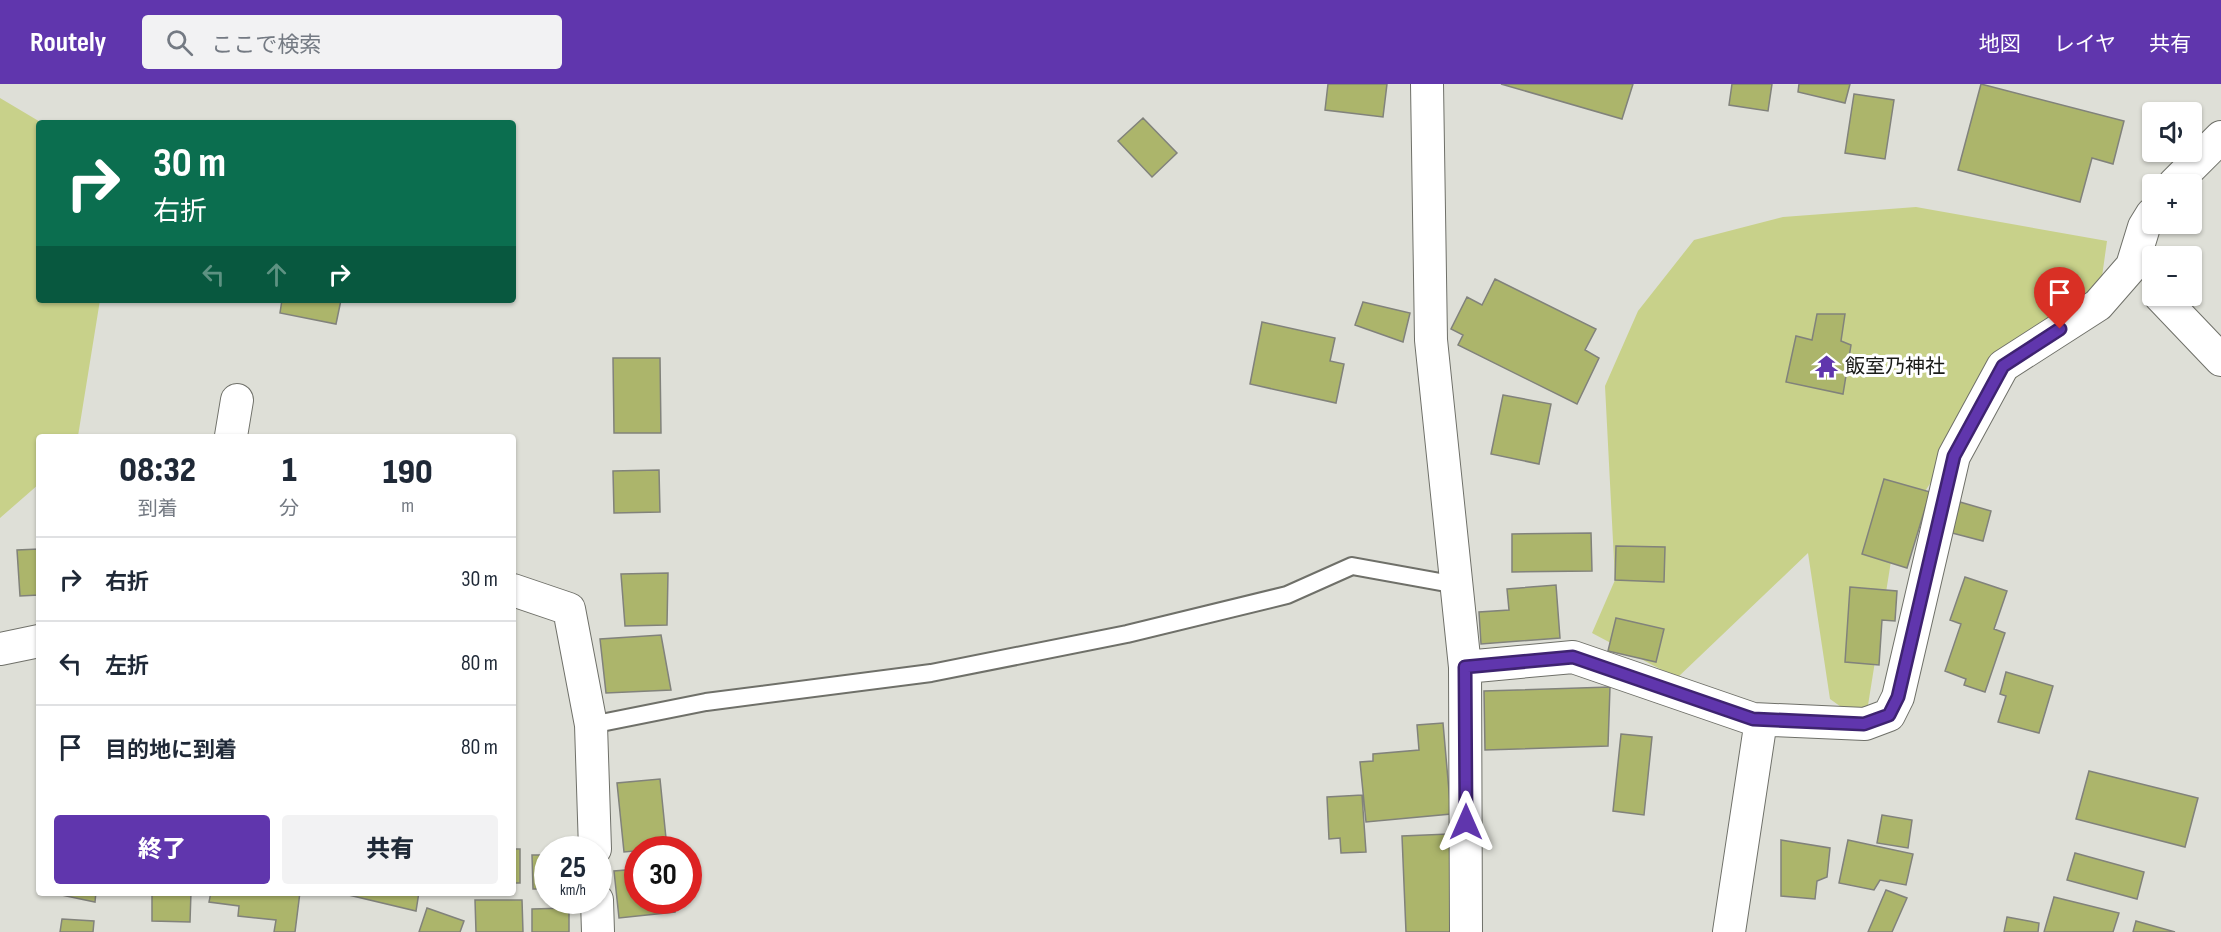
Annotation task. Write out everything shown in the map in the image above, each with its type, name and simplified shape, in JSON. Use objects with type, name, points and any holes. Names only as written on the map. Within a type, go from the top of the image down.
[{"type":"street","points":[[1427,84],[1431,340],[1465,667],[1466,932]]},
{"type":"street","points":[[2184,174],[2221,137]]},
{"type":"street","points":[[1465,667],[1573,657],[1761,720],[1864,724],[1889,715],[1898,697],[1954,456],[2003,366],[2142,277]]},
{"type":"street","points":[[2170,306],[2221,360]]},
{"type":"street","points":[[231,434],[237,400]]},
{"type":"street","points":[[516,591],[568,609],[591,725],[595,836]]},
{"type":"street","points":[[0,649],[36,642]]},
{"type":"street","points":[[1729,932],[1761,720]]},
{"type":"street","points":[[597,914],[598,932]]},
{"type":"lane","points":[[591,725],[706,702],[931,673],[1127,634],[1287,595],[1352,566],[1457,585]]},
{"type":"green space","points":[[0,98],[37,120],[36,303],[100,303],[78,434],[36,434],[36,487],[0,518]]},
{"type":"green space","points":[[1916,207],[2107,241],[2098,305],[1978,412],[1895,536],[1865,724],[1830,699],[1808,553],[1677,678],[1592,633],[1615,580],[1605,386],[1638,311],[1694,240],[1783,217]]},
{"type":"building","points":[[1328,84],[1387,84],[1383,117],[1325,110]]},
{"type":"building","points":[[1501,84],[1633,84],[1622,119]]},
{"type":"building","points":[[1732,84],[1772,84],[1768,111],[1729,105]]},
{"type":"building","points":[[1799,84],[1850,84],[1845,103],[1798,92]]},
{"type":"building","points":[[1981,84],[2124,121],[2113,164],[2092,158],[2080,202],[1958,170]]},
{"type":"building","points":[[1854,94],[1894,100],[1885,159],[1845,153]]},
{"type":"building","points":[[1143,118],[1177,153],[1152,177],[1118,141]]},
{"type":"building","points":[[1495,279],[1596,329],[1585,350],[1599,358],[1577,404],[1458,345],[1463,335],[1451,329],[1467,297],[1482,305]]},
{"type":"building","points":[[1363,302],[1410,313],[1403,342],[1355,325]]},
{"type":"building","points":[[282,303],[340,303],[336,324],[280,313]]},
{"type":"building","points":[[1817,314],[1845,314],[1841,341],[1851,345],[1843,394],[1786,382],[1796,336],[1812,340]]},
{"type":"building","points":[[1262,322],[1335,338],[1330,361],[1344,364],[1336,403],[1250,384]]},
{"type":"building","points":[[613,358],[660,358],[661,433],[614,433]]},
{"type":"building","points":[[1503,395],[1551,404],[1539,464],[1491,454]]},
{"type":"building","points":[[659,470],[660,512],[614,513],[613,471]]},
{"type":"building","points":[[1884,479],[1930,492],[1907,568],[1862,554]]},
{"type":"building","points":[[1960,502],[1991,511],[1983,541],[1952,533]]},
{"type":"building","points":[[1591,533],[1592,571],[1512,572],[1512,534]]},
{"type":"building","points":[[1616,546],[1665,547],[1664,582],[1615,580]]},
{"type":"building","points":[[36,549],[36,595],[20,596],[17,550]]},
{"type":"building","points":[[668,573],[667,625],[625,626],[621,574]]},
{"type":"building","points":[[1965,577],[2007,591],[1994,629],[2005,633],[1985,692],[1964,685],[1966,679],[1945,671],[1961,624],[1950,620]]},
{"type":"building","points":[[1556,585],[1560,638],[1481,644],[1479,612],[1509,610],[1507,589]]},
{"type":"building","points":[[1850,587],[1897,591],[1895,621],[1882,620],[1879,665],[1845,662]]},
{"type":"building","points":[[1616,618],[1664,629],[1656,662],[1608,651]]},
{"type":"building","points":[[661,635],[671,690],[606,693],[600,639]]},
{"type":"building","points":[[2006,672],[2053,686],[2039,733],[1998,722],[2006,696],[2000,694]]},
{"type":"building","points":[[1610,687],[1608,746],[1485,750],[1484,691]]},
{"type":"building","points":[[1443,723],[1451,814],[1366,822],[1360,762],[1373,761],[1373,754],[1419,750],[1417,725]]},
{"type":"building","points":[[1621,734],[1652,737],[1644,815],[1613,811]]},
{"type":"building","points":[[2089,771],[2198,798],[2185,847],[2076,819]]},
{"type":"building","points":[[660,779],[666,836],[624,836],[624,852],[617,783]]},
{"type":"building","points":[[1362,795],[1366,852],[1341,853],[1340,838],[1329,839],[1327,797]]},
{"type":"building","points":[[1882,815],[1912,820],[1908,848],[1877,843]]},
{"type":"building","points":[[1449,834],[1453,932],[1406,932],[1402,836]]},
{"type":"building","points":[[1781,840],[1830,848],[1827,877],[1817,881],[1815,899],[1781,896]]},
{"type":"building","points":[[1848,840],[1913,854],[1906,885],[1880,880],[1874,890],[1839,883]]},
{"type":"building","points":[[516,849],[520,849],[520,883],[516,883]]},
{"type":"building","points":[[2075,853],[2144,872],[2137,899],[2067,880]]},
{"type":"building","points":[[532,855],[534,855],[534,889]]},
{"type":"building","points":[[624,870],[624,914],[656,914],[619,918],[614,871]]},
{"type":"building","points":[[1886,890],[1907,898],[1892,932],[1868,932]]},
{"type":"building","points":[[66,896],[96,896],[95,902]]},
{"type":"building","points":[[152,896],[191,896],[190,922],[152,921]]},
{"type":"building","points":[[210,896],[300,896],[295,932],[274,932],[276,920],[238,916],[239,906],[209,902]]},
{"type":"building","points":[[353,896],[418,896],[416,911]]},
{"type":"building","points":[[2054,897],[2119,913],[2113,932],[2044,932]]},
{"type":"building","points":[[475,900],[522,900],[523,932],[476,932]]},
{"type":"building","points":[[427,908],[464,921],[460,932],[419,932]]},
{"type":"building","points":[[532,909],[534,909],[534,914],[569,914],[569,932],[532,932]]},
{"type":"building","points":[[2007,917],[2039,923],[2038,932],[2004,932]]},
{"type":"building","points":[[62,919],[94,921],[93,932],[60,932]]},
{"type":"building","points":[[2136,921],[2175,932],[2133,932]]},
{"type":"place","name":"飯室乃神社","points":[[1827,367]]},
{"type":"route","points":[[1466,822],[1465,667],[1573,657],[1753,719],[1864,724],[1889,715],[1898,697],[1954,456],[2003,366],[2060,329]]}]
